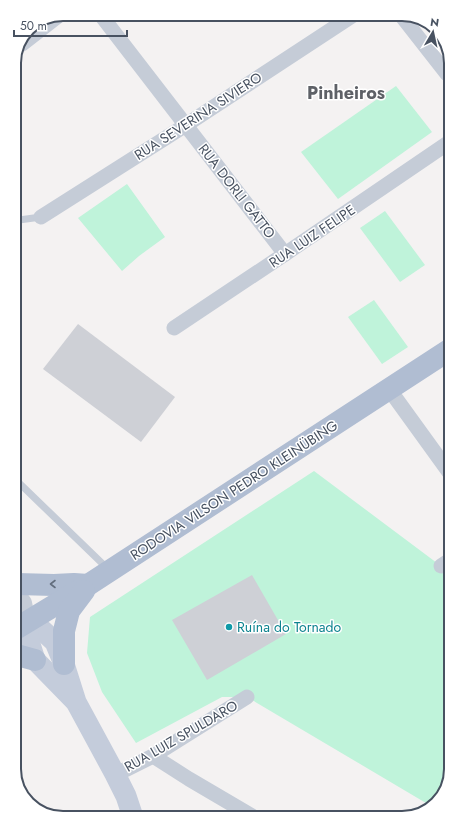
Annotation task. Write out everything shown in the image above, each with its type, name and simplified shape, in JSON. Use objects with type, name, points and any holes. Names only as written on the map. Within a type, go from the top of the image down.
[{"type":"main road","name":"RODOVIA VILSON PEDRO KLEINÜBING","points":[[21,622],[88,585],[444,353]]},
{"type":"main road","points":[[21,584],[88,585]]},
{"type":"main road","points":[[64,664],[64,631],[69,611],[88,585]]},
{"type":"main road","points":[[21,623],[42,630],[55,642],[64,664],[76,702],[115,774],[132,811]]},
{"type":"main road","points":[[21,625],[28,638],[26,657],[57,683],[76,702]]},
{"type":"street","name":"RUA DORLI GATTO","points":[[105,21],[285,254]]},
{"type":"street","name":"RUA SEVERINA SIVIERO","points":[[41,217],[186,125],[344,21]]},
{"type":"street","points":[[406,21],[444,70]]},
{"type":"street","points":[[29,38],[48,24]]},
{"type":"street","name":"RUA LUIZ FELIPE","points":[[174,328],[444,146]]},
{"type":"street","points":[[389,390],[444,465]]},
{"type":"street","points":[[21,600],[23,603],[21,616]]},
{"type":"street","name":"RUA LUIZ SPULDARO","points":[[115,774],[153,756],[247,697]]},
{"type":"street","points":[[153,756],[243,811]]},
{"type":"lane","points":[[21,220],[41,217]]},
{"type":"lane","points":[[21,485],[110,571]]},
{"type":"green space","points":[[396,86],[432,132],[338,199],[301,152]]},
{"type":"green space","points":[[127,184],[165,237],[139,256],[122,271],[78,218]]},
{"type":"green space","points":[[385,211],[425,265],[400,282],[360,228]]},
{"type":"green space","points":[[374,300],[408,347],[382,364],[348,317]]},
{"type":"green space","points":[[314,471],[441,566],[444,570],[444,774],[440,787],[434,797],[426,803],[247,697],[222,697],[136,743],[102,692],[87,653],[90,617]]},
{"type":"building","points":[[78,324],[175,397],[141,442],[43,369]]},
{"type":"building","name":"Ruína do Tornado","points":[[252,575],[286,634],[207,680],[172,620]]},
{"type":"place","name":"Ruína do Tornado","points":[[229,627]]},
{"type":"district","name":"Pinheiros","points":[[346,93]]}]
